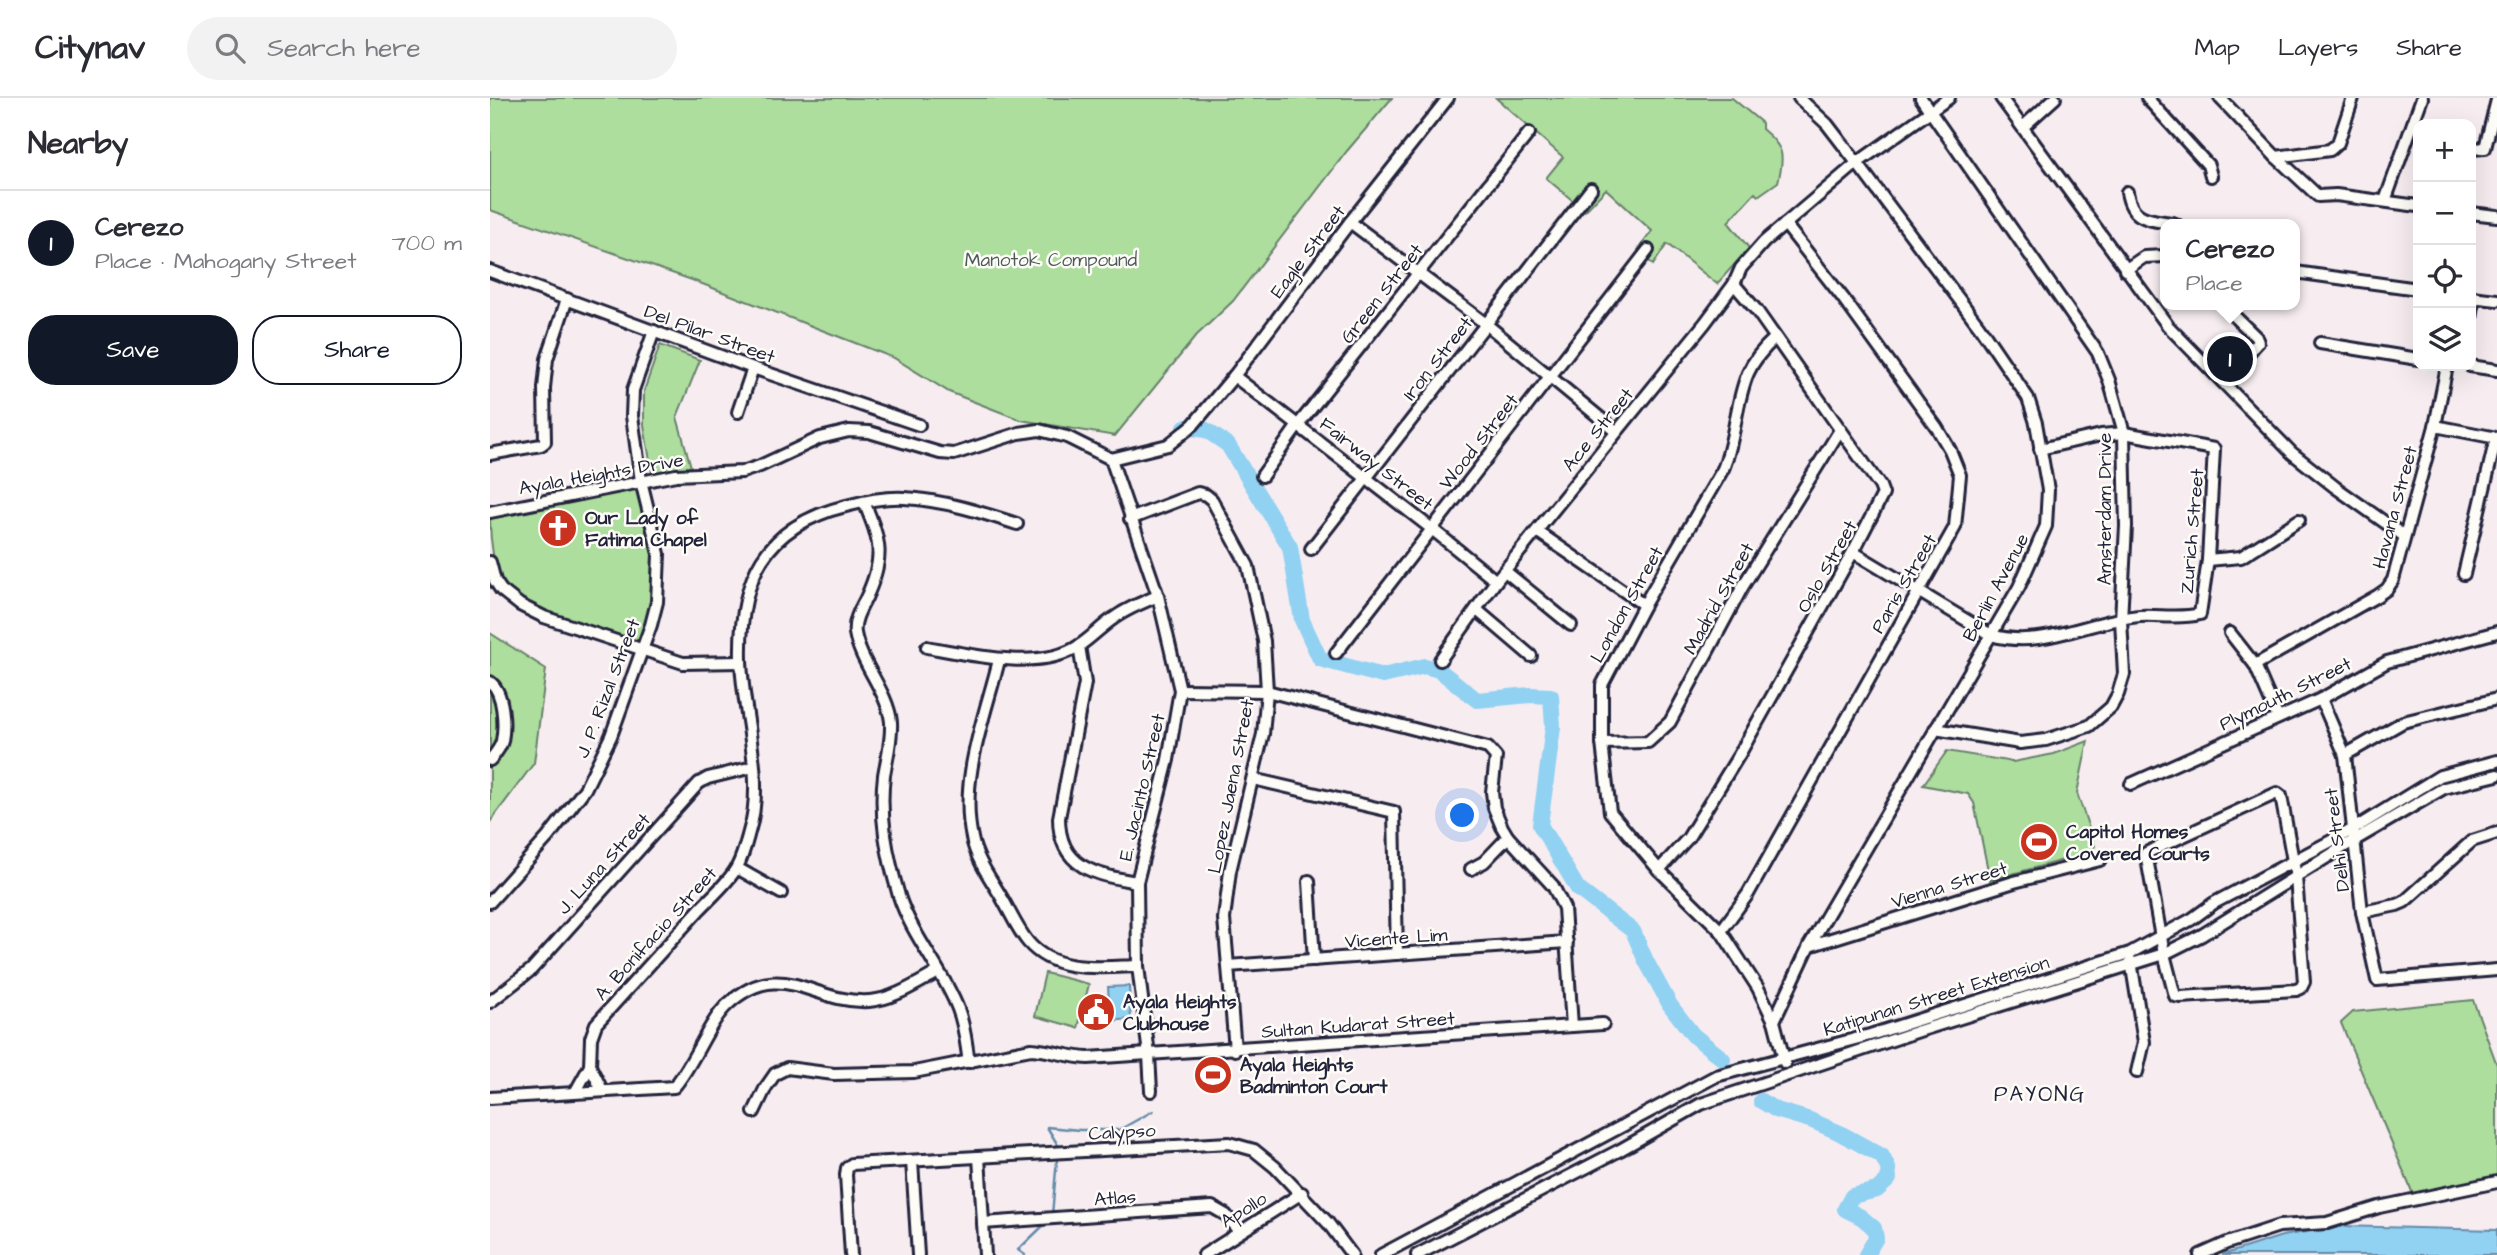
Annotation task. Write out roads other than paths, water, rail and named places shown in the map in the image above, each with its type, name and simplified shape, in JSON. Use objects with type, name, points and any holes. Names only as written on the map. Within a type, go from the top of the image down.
[{"type":"street","name":"Eagle Street","points":[[1111,459],[1168,445],[1193,425],[1234,376],[1448,98]]},
{"type":"street","name":"Berlin Avenue","points":[[1774,1021],[1809,946],[2019,587],[2046,526],[2048,490],[2036,423],[2021,386],[1827,124],[1799,98]]},
{"type":"street","name":"Amsterdam Drive","points":[[1921,98],[2098,353],[2109,380],[2124,433],[2124,674],[2118,694],[2110,707],[2089,726],[2046,740],[2020,743],[1935,729]]},
{"type":"street","name":"Ace Street","points":[[1440,660],[1496,581],[1538,532],[1734,284],[1741,268],[1763,242],[1857,163],[1949,98]]},
{"type":"street","points":[[2001,98],[2168,326],[2292,453],[2404,536]]},
{"type":"street","points":[[2024,126],[2055,98]]},
{"type":"street","points":[[2147,98],[2208,165],[2211,176]]},
{"type":"street","points":[[2221,98],[2276,157],[2318,196],[2336,195],[2413,205]]},
{"type":"street","points":[[2276,157],[2330,150],[2337,143],[2353,98]]},
{"type":"street","points":[[2417,119],[2422,98]]},
{"type":"street","points":[[2476,149],[2485,148],[2497,100]]},
{"type":"street","name":"Green Street","points":[[1262,475],[1529,133]]},
{"type":"street","points":[[2385,201],[2413,138]]},
{"type":"street","name":"Iron Street","points":[[1311,549],[1591,189]]},
{"type":"street","points":[[2127,192],[2129,205],[2134,213],[2160,221]]},
{"type":"street","points":[[2476,214],[2497,216]]},
{"type":"street","points":[[1350,222],[1417,275],[1486,324],[1616,431]]},
{"type":"street","name":"Paris Street","points":[[1721,931],[1748,894],[1955,527],[1960,475],[1937,428],[1843,298],[1785,224]]},
{"type":"street","name":"Wood Street","points":[[1336,653],[1648,250]]},
{"type":"street","points":[[2125,270],[2144,257],[2160,256]]},
{"type":"street","name":"Del Pilar Street","points":[[490,271],[753,368],[919,425]]},
{"type":"street","points":[[2300,273],[2413,288]]},
{"type":"street","name":"Oslo Street","points":[[1659,870],[1688,838],[1739,755],[1883,494],[1775,338],[1734,284]]},
{"type":"street","points":[[2476,297],[2497,300]]},
{"type":"street","points":[[490,454],[545,442],[544,388],[547,359],[567,299]]},
{"type":"street","points":[[2223,382],[2258,342],[2228,310]]},
{"type":"street","name":"J. P. Rizal Street","points":[[490,902],[548,837],[585,789],[611,736],[643,650],[657,602],[659,554],[640,481],[633,434],[633,390],[654,331]]},
{"type":"street","name":"London Street","points":[[1774,1021],[1721,931],[1659,870],[1610,811],[1602,743],[1602,685],[1644,605],[1723,468],[1731,450],[1748,372],[1758,355],[1775,338]]},
{"type":"street","points":[[2320,343],[2413,358]]},
{"type":"street","points":[[2476,367],[2497,370]]},
{"type":"street","points":[[737,412],[753,368]]},
{"type":"street","name":"Havana Street","points":[[2255,665],[2387,589],[2393,580],[2446,371]]},
{"type":"street","name":"Fairway Street","points":[[1234,376],[1432,528],[1496,581]]},
{"type":"street","points":[[2434,426],[2496,438],[2464,575]]},
{"type":"street","name":"Ayala Heights Drive","points":[[490,512],[676,475],[742,472],[820,438],[849,431],[869,432],[940,453],[954,454],[1019,433],[1039,430],[1067,436],[1111,459]]},
{"type":"street","name":"Madrid Street","points":[[1602,743],[1648,742],[1670,722],[1743,586],[1840,430]]},
{"type":"street","points":[[2040,449],[2101,435],[2124,433]]},
{"type":"street","name":"Zurich Street","points":[[2122,620],[2138,616],[2197,616],[2201,612],[2208,560],[2215,452],[2212,448],[2124,433]]},
{"type":"street","name":"E. Jacinto Street","points":[[1111,459],[1158,596],[1180,690],[1168,760],[1137,882],[1138,966],[1151,1091]]},
{"type":"street","name":"Lopez Jaena Street","points":[[1130,519],[1198,493],[1212,500],[1248,566],[1264,641],[1267,691],[1263,734],[1230,871],[1224,919],[1234,1050]]},
{"type":"street","name":"A. Bonifacio Street","points":[[576,1091],[590,1066],[591,1038],[596,1024],[737,868],[750,830],[756,800],[741,662],[741,620],[744,598],[766,554],[779,539],[807,518],[864,502],[904,498],[964,507],[1017,524]]},
{"type":"street","points":[[864,502],[875,526],[880,547],[878,565],[854,630],[891,719],[890,747],[884,775],[883,811],[887,855],[902,904],[958,1008],[968,1062]]},
{"type":"street","points":[[2208,560],[2241,557],[2299,520]]},
{"type":"street","points":[[1538,532],[1644,605]]},
{"type":"street","points":[[1853,552],[1991,635],[2025,641],[2122,620]]},
{"type":"street","points":[[490,562],[500,590],[520,605],[544,617],[683,663],[741,662]]},
{"type":"street","points":[[1505,570],[1571,625]]},
{"type":"street","points":[[927,647],[999,660],[1060,656],[1079,646],[1115,617],[1158,596]]},
{"type":"street","points":[[1476,610],[1531,656]]},
{"type":"street","name":"Plymouth Street","points":[[2131,784],[2321,699],[2387,662],[2497,632]]},
{"type":"street","points":[[2230,633],[2255,665],[2277,718]]},
{"type":"street","points":[[1079,646],[1085,683],[1063,796],[1059,831],[1063,846],[1087,869],[1102,876],[1137,882]]},
{"type":"street","points":[[999,660],[971,772],[968,806],[972,841],[1026,940],[1035,950],[1047,958],[1074,967],[1138,966]]},
{"type":"street","points":[[490,682],[499,691],[502,740],[490,760]]},
{"type":"street","points":[[1180,690],[1267,691],[1488,748],[1496,757],[1492,792],[1494,808],[1508,837],[1553,886],[1564,908],[1572,1026]]},
{"type":"street","name":"Delhi Street","points":[[2321,699],[2345,755],[2362,912],[2377,980],[2497,970]]},
{"type":"street","points":[[2345,755],[2403,722],[2497,699]]},
{"type":"street","name":"Katipunan Street Extension","points":[[1381,1255],[1716,1076],[1990,1003],[2131,959],[2164,954],[2202,935],[2296,877],[2440,776],[2497,761]]},
{"type":"street","name":"J. Luna Street","points":[[490,1002],[531,970],[699,783],[708,778],[752,767]]},
{"type":"street","name":"Katipunan Street Extension","points":[[2131,959],[2162,934],[2292,863],[2352,836],[2444,788],[2497,775]]},
{"type":"street","points":[[1253,779],[1394,812],[1397,954]]},
{"type":"street","points":[[2277,793],[2281,796],[2292,863],[2296,877],[2304,982],[2301,988],[2180,998],[2172,993],[2147,852],[2277,793]]},
{"type":"street","points":[[2362,912],[2404,902],[2472,841],[2497,833]]},
{"type":"street","points":[[1471,869],[1484,862],[1508,837]]},
{"type":"street","name":"Vienna Street","points":[[1809,946],[2014,883],[2100,860]]},
{"type":"street","points":[[737,868],[781,892]]},
{"type":"street","points":[[1309,881],[1314,960]]},
{"type":"street","name":"Vicente Lim","points":[[1228,966],[1567,942]]},
{"type":"street","points":[[2131,959],[2144,1042],[2137,1072]]},
{"type":"street","points":[[490,1098],[674,1087],[687,1072],[725,1007],[758,985],[790,982],[836,999],[873,1001],[901,991],[938,972]]},
{"type":"street","points":[[1762,997],[1784,997]]},
{"type":"street","name":"Katipunan Street Extension","points":[[1417,1255],[1620,1150],[1701,1104],[1990,1003]]},
{"type":"street","points":[[1774,1021],[1787,1076]]},
{"type":"street","name":"Sultan Kudarat Street","points":[[754,1112],[775,1074],[787,1068],[834,1074],[914,1072],[1031,1049],[1051,1050],[1088,1058],[1603,1024]]},
{"type":"street","points":[[590,1066],[602,1090]]},
{"type":"street","name":"Calypso","points":[[851,1255],[846,1175],[852,1164],[1229,1143],[1254,1150],[1302,1193],[1352,1255]]},
{"type":"street","points":[[979,1157],[985,1255]]},
{"type":"street","points":[[912,1161],[918,1255]]},
{"type":"street","points":[[2200,1255],[2279,1226],[2327,1223],[2379,1207],[2497,1182]]},
{"type":"street","name":"Apollo","points":[[1204,1255],[1302,1193]]},
{"type":"street","name":"Atlas","points":[[984,1223],[1212,1208],[1226,1215],[1239,1232]]},
{"type":"water","points":[[1129,986],[1131,1019],[1110,1021],[1108,987]]},
{"type":"water","points":[[2340,1226],[2497,1230],[2497,1255],[2222,1255],[2282,1236]]},
{"type":"waterway","points":[[1185,427],[1206,430],[1228,445],[1290,547],[1302,620],[1320,659],[1383,676],[1425,666],[1439,670],[1477,700],[1530,695],[1551,696],[1553,727],[1540,825],[1578,889],[1633,931],[1670,1005],[1693,1035],[1723,1059]]},
{"type":"waterway","points":[[1761,1101],[1776,1110],[1838,1132],[1882,1156],[1888,1168],[1889,1179],[1877,1190],[1852,1196],[1845,1209],[1874,1228],[1876,1238],[1866,1255]]},
{"type":"waterway","points":[[1059,1147],[1047,1127],[1119,1130],[1153,1111]]},
{"type":"waterway","points":[[1052,1215],[1057,1159]]},
{"type":"waterway","points":[[1025,1255],[1018,1250],[1046,1223]]},
{"type":"place","name":"Cerezo","points":[[2230,359]]},
{"type":"place","name":"Our Lady of Fatima Chapel","points":[[558,528]]},
{"type":"place","name":"Capitol Homes Covered Courts","points":[[2039,842]]},
{"type":"place","name":"Ayala Heights Clubhouse","points":[[1096,1012]]},
{"type":"place","name":"Ayala Heights Badminton Court","points":[[1213,1075]]},
{"type":"district","name":"PAYONG","points":[[2040,1094]]},
{"type":"park label","name":"Manotok Compound","points":[[1051,259]]}]
